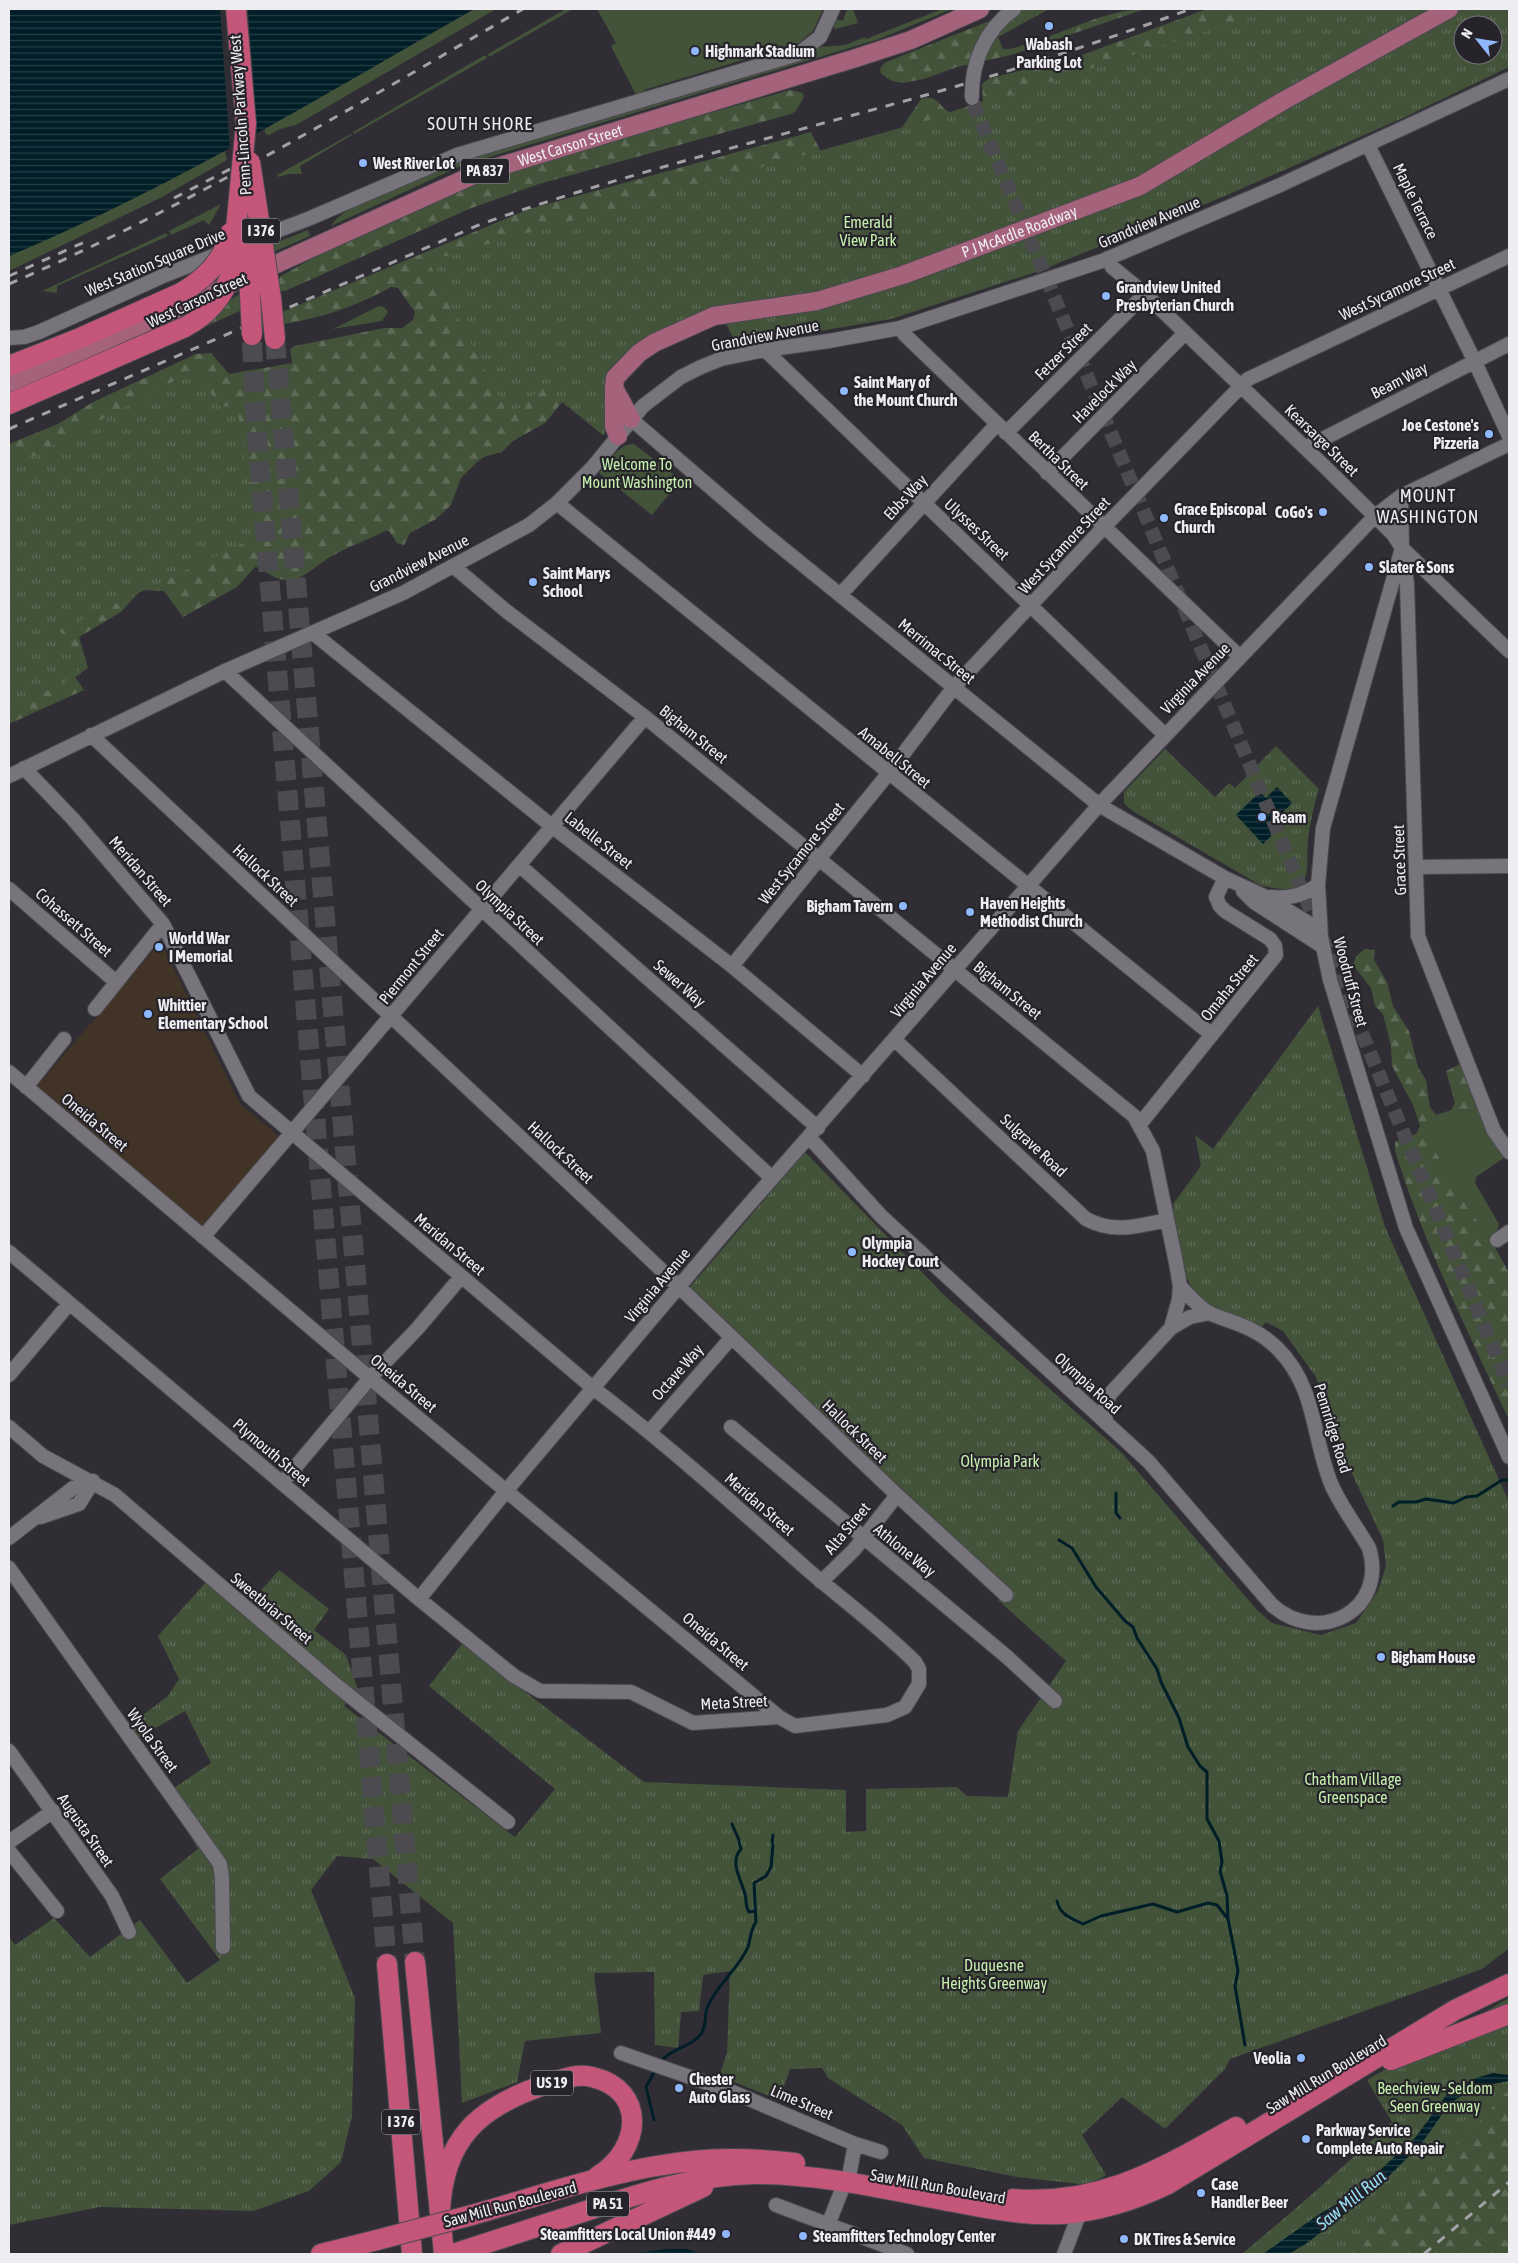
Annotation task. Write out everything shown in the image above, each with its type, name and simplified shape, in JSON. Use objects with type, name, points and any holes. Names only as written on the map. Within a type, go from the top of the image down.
[{"type":"highway","name":"Penn-Lincoln Parkway West","points":[[234,9],[244,122],[252,338]]},
{"type":"highway","name":"Penn-Lincoln Parkway West","points":[[244,122],[271,298],[275,339]]},
{"type":"highway","points":[[9,366],[80,338],[181,293],[213,268],[225,251],[230,231],[244,122]]},
{"type":"highway","points":[[9,404],[190,325],[220,297],[228,283],[234,262],[244,122]]},
{"type":"highway","name":"I 376","points":[[415,1962],[444,2254]]},
{"type":"highway","name":"I 376","points":[[387,1964],[412,2254]]},
{"type":"highway","name":"Saw Mill Run Boulevard","points":[[459,2252],[662,2187],[708,2178],[754,2174],[848,2176],[1009,2199],[1038,2200],[1096,2192],[1131,2182],[1160,2169],[1259,2114],[1449,2000],[1509,1971]]},
{"type":"highway","name":"Saw Mill Run Boulevard","points":[[321,2254],[340,2251],[652,2167],[712,2159],[778,2161],[1009,2212],[1045,2214],[1080,2212],[1136,2198],[1168,2184],[1455,2010],[1509,1984]]},
{"type":"highway","points":[[1333,2083],[1509,2014]]},
{"type":"highway","name":"US 19","points":[[440,2212],[443,2184],[448,2164],[458,2143],[472,2124],[504,2101],[576,2076],[593,2077],[616,2089],[628,2104],[632,2122],[630,2142],[621,2158],[609,2170],[587,2184]]},
{"type":"highway","points":[[561,2254],[686,2195],[720,2182],[754,2174]]},
{"type":"highway","points":[[1080,2212],[1096,2192]]},
{"type":"main road","name":"West Carson Street","points":[[9,383],[478,173],[856,58],[911,40],[980,9]]},
{"type":"main road","name":"P J McArdle Roadway","points":[[614,388],[618,372],[639,352],[674,333],[714,316],[817,300],[903,275],[1140,186],[1284,100],[1449,9]]},
{"type":"main road","points":[[614,388],[631,419]]},
{"type":"main road","points":[[614,388],[614,426],[618,436]]},
{"type":"street","name":"West Station Square Drive","points":[[9,338],[24,337],[40,332],[163,276],[308,219],[457,155],[798,54],[820,37],[833,9]]},
{"type":"street","points":[[972,101],[974,70],[982,47],[1000,21],[1014,9]]},
{"type":"street","name":"Grandview Avenue","points":[[9,776],[225,671],[403,593],[529,525],[556,503],[592,468],[631,419],[661,391],[701,366],[721,359],[765,350],[900,328],[1108,258],[1243,201],[1509,79]]},
{"type":"street","name":"Maple Terrace","points":[[1368,145],[1440,289],[1509,436]]},
{"type":"street","name":"West Sycamore Street","points":[[732,966],[888,774],[954,687],[1240,386],[1248,379],[1509,256]]},
{"type":"street","name":"Kearsarge Street","points":[[1108,258],[1112,267],[1145,294],[1305,448],[1392,534],[1402,548],[1509,651]]},
{"type":"street","name":"Fetzer Street","points":[[1001,428],[1145,294]]},
{"type":"street","name":"Bertha Street","points":[[900,328],[1047,473],[1240,657]]},
{"type":"street","name":"Havelock Way","points":[[1047,473],[1185,333]]},
{"type":"street","name":"Beam Way","points":[[1305,448],[1474,360],[1509,344]]},
{"type":"street","name":"Ulysses Street","points":[[765,350],[1166,735]]},
{"type":"street","name":"Merrimac Street","points":[[631,419],[760,530],[1099,805],[1238,886],[1264,896],[1320,930]]},
{"type":"street","name":"Ebbs Way","points":[[840,595],[923,503],[1001,428]]},
{"type":"street","name":"Virginia Avenue","points":[[419,1599],[506,1491],[679,1286],[1099,805],[1374,516],[1401,496],[1509,444]]},
{"type":"street","name":"Woodruff Street","points":[[1401,496],[1402,548],[1326,811],[1318,885],[1320,930],[1332,988],[1406,1228],[1509,1457]]},
{"type":"street","name":"Amabell Street","points":[[556,503],[1027,887],[1212,1035]]},
{"type":"street","name":"Grace Street","points":[[1402,548],[1406,584],[1418,936],[1494,1131],[1509,1152]]},
{"type":"street","name":"Bigham Street","points":[[453,566],[504,610],[645,717],[819,858],[1128,1110],[1140,1124],[1153,1151],[1180,1286],[1178,1306],[1171,1328],[1110,1394]]},
{"type":"street","name":"Labelle Street","points":[[313,633],[553,827],[732,966],[863,1076]]},
{"type":"street","name":"Olympia Street","points":[[225,671],[772,1178]]},
{"type":"street","name":"Piermont Street","points":[[203,1237],[392,1017],[481,909],[645,717]]},
{"type":"street","name":"Hallock Street","points":[[91,735],[679,1286],[897,1495],[1006,1595]]},
{"type":"street","name":"Meridan Street","points":[[24,768],[73,819],[163,924],[249,1096],[593,1388],[650,1431],[852,1609],[877,1626],[915,1662],[919,1669],[919,1684]]},
{"type":"street","name":"Sewer Way","points":[[519,865],[814,1133]]},
{"type":"street","points":[[1417,867],[1509,866]]},
{"type":"street","name":"Omaha Street","points":[[1140,1124],[1273,960],[1276,950],[1270,939],[1220,906],[1216,897],[1224,878]]},
{"type":"street","points":[[1264,896],[1287,898],[1310,891],[1318,885]]},
{"type":"street","name":"Merrimac Street","points":[[1238,886],[1254,902],[1322,946]]},
{"type":"street","name":"Cohassett Street","points":[[9,890],[116,982]]},
{"type":"street","points":[[95,1009],[163,924]]},
{"type":"street","points":[[26,1087],[64,1039]]},
{"type":"street","name":"Sulgrave Road","points":[[895,1040],[1086,1219],[1119,1230],[1167,1220]]},
{"type":"street","name":"Oneida Street","points":[[9,1072],[370,1378],[779,1717]]},
{"type":"street","name":"Olympia Road","points":[[814,1133],[882,1217],[1149,1462],[1211,1532],[1261,1594],[1280,1612],[1290,1618],[1315,1624],[1340,1620],[1349,1613]]},
{"type":"street","points":[[1498,1240],[1509,1232]]},
{"type":"street","name":"Plymouth Street","points":[[9,1252],[419,1599],[514,1676]]},
{"type":"street","points":[[282,1483],[370,1378],[417,1329],[461,1277]]},
{"type":"street","name":"Pennridge Road","points":[[1180,1286],[1210,1313],[1249,1328],[1272,1344],[1290,1364],[1308,1396],[1332,1486],[1372,1556],[1372,1574],[1368,1589],[1357,1606],[1349,1613]]},
{"type":"street","points":[[9,1374],[69,1304]]},
{"type":"street","points":[[1171,1328],[1190,1317],[1210,1313]]},
{"type":"street","name":"Octave Way","points":[[650,1431],[732,1337]]},
{"type":"street","points":[[1078,1398],[1096,1398],[1110,1394]]},
{"type":"street","points":[[1106,1423],[1105,1407],[1110,1394]]},
{"type":"street","name":"Sweetbriar Street","points":[[9,1427],[43,1456],[93,1481],[115,1495],[336,1684],[508,1822]]},
{"type":"street","name":"Athlone Way","points":[[731,1427],[863,1539],[1006,1656],[1055,1701]]},
{"type":"street","points":[[9,1538],[74,1488],[93,1481]]},
{"type":"street","name":"Alta Street","points":[[821,1582],[845,1560],[897,1495]]},
{"type":"street","name":"Wyola Street","points":[[9,1568],[220,1864],[223,1947]]},
{"type":"street","name":"Meta Street","points":[[514,1676],[540,1691],[631,1692],[693,1722],[779,1717],[795,1726],[887,1715],[905,1708],[919,1684]]},
{"type":"street","name":"Augusta Street","points":[[9,1750],[112,1896],[128,1932]]},
{"type":"street","points":[[9,1842],[53,1811]]},
{"type":"street","points":[[9,1851],[57,1911]]},
{"type":"street","name":"Lime Street","points":[[621,2053],[730,2091],[855,2144],[882,2152]]},
{"type":"street","points":[[828,2224],[848,2176],[855,2144]]},
{"type":"street","points":[[776,2205],[907,2254]]},
{"type":"street","points":[[1064,2254],[1080,2212]]},
{"type":"shaded area","name":"Whittier Elementary School","points":[[161,942],[240,1104],[280,1137],[205,1228],[37,1086]]},
{"type":"green space","points":[[474,9],[496,9],[296,125],[280,129],[269,135],[265,133],[265,129]]},
{"type":"green space","points":[[566,9],[573,9],[489,57],[488,54]]},
{"type":"green space","name":"Highmark Stadium","points":[[597,9],[823,9],[813,31],[799,43],[644,90],[645,92],[636,95],[611,46],[616,43]]},
{"type":"green space","points":[[847,9],[853,9],[858,23],[835,29],[833,25],[836,19],[843,21]]},
{"type":"green space","points":[[942,9],[952,9],[879,39],[463,165],[331,226],[348,210],[379,193],[421,176],[518,143],[803,57],[819,47],[845,45],[865,37],[866,39]]},
{"type":"green space","points":[[1020,9],[1049,9],[998,37],[1003,49],[1022,46],[1089,21],[1117,13],[1145,9],[1011,55],[957,67],[924,79],[903,83],[892,81],[881,74],[880,68],[886,62]]},
{"type":"green space","points":[[1207,9],[1430,9],[733,304],[671,324],[609,368],[605,433],[603,435],[562,402],[545,423],[513,441],[502,452],[484,457],[476,463],[461,478],[451,505],[436,519],[410,533],[404,545],[397,543],[389,531],[385,531],[338,552],[312,570],[289,580],[277,578],[255,567],[237,587],[183,617],[164,591],[141,590],[121,612],[79,637],[88,668],[75,677],[84,690],[9,724],[9,444],[58,424],[93,402],[196,354],[211,353],[229,374],[292,363],[290,349],[295,346],[384,328],[402,328],[413,320],[415,312],[398,288],[391,287],[352,306],[313,318],[284,324],[282,312],[529,209],[811,132],[823,156],[901,129],[921,99],[933,98],[947,111],[951,112],[983,101],[982,84],[988,79],[1082,55]]},
{"type":"green space","name":"Emerald View Park","points":[[1268,9],[1509,9],[1509,67],[1405,117],[1225,196],[1036,272],[891,319],[737,345],[718,308],[660,331],[632,348],[611,368],[607,376],[602,398],[606,425],[603,435],[545,387],[529,398],[523,408],[506,410],[428,261],[950,114],[1259,14]]},
{"type":"green space","points":[[485,55],[487,58],[354,134],[353,132]]},
{"type":"green space","points":[[790,90],[803,93],[804,97],[796,111],[791,114],[539,184],[469,209],[285,291],[280,291],[278,288],[278,280],[281,276],[312,259],[375,228],[467,187],[563,155]]},
{"type":"green space","points":[[351,134],[300,166],[302,174],[289,174],[279,177],[277,175]]},
{"type":"green space","points":[[225,151],[227,160],[162,197],[9,271],[9,256],[116,207]]},
{"type":"green space","points":[[221,204],[209,225],[204,220],[171,235],[169,231]]},
{"type":"green space","points":[[308,230],[310,236],[271,253],[270,245]]},
{"type":"green space","points":[[166,233],[168,236],[57,286],[57,293],[42,291]]},
{"type":"green space","points":[[243,293],[244,309],[198,330],[222,304]]},
{"type":"green space","points":[[379,306],[384,307],[388,312],[382,321],[333,329]]},
{"type":"green space","points":[[196,369],[219,406],[237,407],[258,536],[60,630],[81,674],[9,710],[9,469]]},
{"type":"green space","name":"Welcome To Mount Washington","points":[[634,444],[681,480],[652,515],[599,473],[619,450]]},
{"type":"green space","points":[[1276,746],[1319,789],[1312,814],[1307,844],[1305,877],[1295,888],[1283,889],[1260,885],[1131,810],[1124,803],[1124,792],[1165,749],[1215,797],[1229,783],[1235,788]]},
{"type":"green space","points":[[1365,949],[1375,950],[1374,960],[1387,982],[1393,1006],[1409,1031],[1418,1067],[1426,1080],[1430,1107],[1436,1115],[1430,1142],[1469,1210],[1490,1238],[1509,1273],[1509,1420],[1433,1254],[1395,1151],[1395,1142],[1416,1134],[1420,1126],[1413,1105],[1392,1066],[1391,1046],[1383,1014],[1375,1006],[1371,988],[1353,965],[1357,955]]},
{"type":"green space","points":[[1318,1006],[1385,1227],[1509,1502],[1509,1947],[1507,1950],[1482,1969],[1230,2059],[1224,2070],[1165,2129],[1122,2097],[1082,2135],[1106,2175],[1089,2185],[1017,2177],[924,2158],[902,2125],[828,2078],[822,2068],[790,2069],[779,2100],[719,2076],[727,2053],[730,1971],[703,1975],[699,2011],[681,2012],[678,2048],[655,2045],[654,1972],[594,1973],[601,2033],[525,2041],[517,2082],[462,2103],[453,1923],[373,1859],[337,1856],[311,1890],[355,1998],[352,2116],[341,2162],[309,2191],[253,2211],[100,2207],[9,2225],[9,1937],[15,1945],[54,1918],[90,1957],[140,1920],[187,1983],[220,1960],[160,1879],[198,1849],[165,1794],[211,1763],[185,1711],[136,1739],[127,1727],[168,1696],[179,1679],[158,1636],[213,1574],[250,1603],[279,1570],[329,1609],[314,1630],[346,1655],[357,1687],[344,1706],[515,1837],[555,1789],[429,1686],[462,1644],[644,1782],[846,1790],[846,1832],[866,1831],[866,1789],[957,1787],[967,1796],[1008,1797],[1018,1731],[1066,1661],[998,1600],[1007,1589],[690,1287],[805,1152],[946,1297],[1122,1453],[1257,1610],[1272,1623],[1321,1635],[1356,1623],[1378,1591],[1386,1566],[1383,1540],[1334,1435],[1316,1377],[1283,1331],[1266,1322],[1260,1329],[1211,1307],[1200,1299],[1186,1276],[1172,1210],[1174,1208],[1173,1204],[1201,1166],[1195,1135],[1213,1149]]},
{"type":"green space","points":[[1460,1064],[1479,1111],[1451,1110],[1455,1103],[1446,1071]]},
{"type":"green space","points":[[1451,1110],[1479,1111],[1505,1157],[1476,1177],[1475,1183],[1499,1224],[1497,1230],[1490,1238],[1469,1210],[1430,1142],[1436,1115]]},
{"type":"green space","name":"Beechview - Seldom Seen Greenway","points":[[1509,1998],[1509,2089],[1395,2214],[1333,2254],[1242,2254],[1392,2122],[1367,2080]]},
{"type":"green space","points":[[1509,2078],[1509,2254],[1292,2254]]},
{"type":"water","points":[[9,9],[474,9],[245,140],[187,171],[129,201],[9,256]]},
{"type":"water","name":"Ream","points":[[1277,787],[1292,803],[1282,813],[1288,819],[1263,844],[1236,815],[1260,792],[1266,798]]},
{"type":"water","name":"Saw Mill Run","points":[[1493,2073],[1509,2075],[1509,2081],[1477,2087],[1450,2103],[1422,2143],[1374,2191],[1307,2243],[1289,2254],[1263,2254],[1318,2215],[1354,2194],[1415,2138],[1450,2090],[1476,2078]]},
{"type":"water","points":[[667,2249],[687,2249],[701,2254],[628,2254]]},
{"type":"pier","points":[[220,9],[248,9],[257,136],[230,151]]},
{"type":"waterway","points":[[1393,1506],[1399,1502],[1416,1502],[1426,1499],[1454,1503],[1466,1497],[1477,1496],[1502,1480],[1507,1480]]},
{"type":"waterway","points":[[1116,1493],[1116,1513],[1120,1518]]},
{"type":"waterway","points":[[1059,1540],[1072,1548],[1096,1587],[1125,1621],[1133,1627],[1137,1638],[1157,1669],[1161,1682],[1179,1718],[1188,1747],[1200,1766],[1207,1772],[1207,1819],[1219,1841],[1222,1862],[1220,1871],[1227,1896],[1228,1919]]},
{"type":"waterway","points":[[732,1824],[739,1840]]},
{"type":"waterway","points":[[772,1842],[773,1835]]},
{"type":"waterway","points":[[739,1842],[741,1849],[736,1859],[737,1871],[748,1910],[749,1912],[755,1911]]},
{"type":"waterway","points":[[663,2059],[701,2034],[704,2028],[707,2008],[711,2000],[744,1955],[756,1922],[754,1883],[766,1876],[771,1867],[773,1844]]},
{"type":"waterway","points":[[1057,1901],[1063,1913],[1083,1924],[1101,1916],[1153,1904],[1177,1912],[1208,1903],[1217,1905],[1228,1919],[1238,1971],[1235,1986],[1245,2045]]},
{"type":"waterway","points":[[654,2120],[646,2087],[656,2069]]},
{"type":"tunnel","points":[[973,103],[1509,1385]]},
{"type":"tunnel","points":[[275,339],[415,1962]]},
{"type":"tunnel","points":[[252,342],[256,423],[387,1964]]},
{"type":"railway","points":[[9,284],[76,254],[206,189],[523,9]]},
{"type":"railway","points":[[9,429],[481,224],[545,202],[674,164],[998,74],[1095,43],[1191,9]]},
{"type":"railway","points":[[174,198],[236,166]]},
{"type":"railway","points":[[9,276],[89,240]]},
{"type":"railway","points":[[1424,2254],[1509,2182]]},
{"type":"place","name":"Wabash Parking Lot","points":[[1049,26]]},
{"type":"place","name":"Highmark Stadium","points":[[695,51]]},
{"type":"place","name":"West River Lot","points":[[363,163]]},
{"type":"place","name":"Grandview United Presbyterian Church","points":[[1106,296]]},
{"type":"place","name":"Saint Mary of the Mount Church","points":[[844,391]]},
{"type":"place","name":"Joe Cestone's Pizzeria","points":[[1489,434]]},
{"type":"place","name":"CoGo's","points":[[1323,512]]},
{"type":"place","name":"Grace Episcopal Church","points":[[1164,518]]},
{"type":"place","name":"Slater & Sons","points":[[1369,567]]},
{"type":"place","name":"Saint Marys School","points":[[533,582]]},
{"type":"place","name":"Ream","points":[[1262,817]]},
{"type":"place","name":"Bigham Tavern","points":[[903,906]]},
{"type":"place","name":"Haven Heights Methodist Church","points":[[970,912]]},
{"type":"place","name":"World War I Memorial","points":[[159,947]]},
{"type":"place","name":"Whittier Elementary School","points":[[148,1014]]},
{"type":"place","name":"Olympia Hockey Court","points":[[852,1252]]},
{"type":"place","name":"Bigham House","points":[[1381,1657]]},
{"type":"place","name":"Veolia","points":[[1301,2058]]},
{"type":"place","name":"Chester Auto Glass","points":[[679,2088]]},
{"type":"place","name":"Parkway Service Complete Auto Repair","points":[[1306,2139]]},
{"type":"place","name":"Case Handler Beer","points":[[1201,2193]]},
{"type":"place","name":"Steamfitters Local Union #449","points":[[726,2234]]},
{"type":"place","name":"Steamfitters Technology Center","points":[[803,2236]]},
{"type":"place","name":"DK Tires & Service","points":[[1124,2239]]},
{"type":"district","name":"SOUTH SHORE","points":[[480,124]]},
{"type":"district","name":"MOUNT WASHINGTON","points":[[1428,506]]},
{"type":"park label","name":"Olympia Park","points":[[1000,1461]]},
{"type":"park label","name":"Chatham Village Greenspace","points":[[1353,1788]]},
{"type":"park label","name":"Duquesne Heights Greenway","points":[[994,1974]]}]
